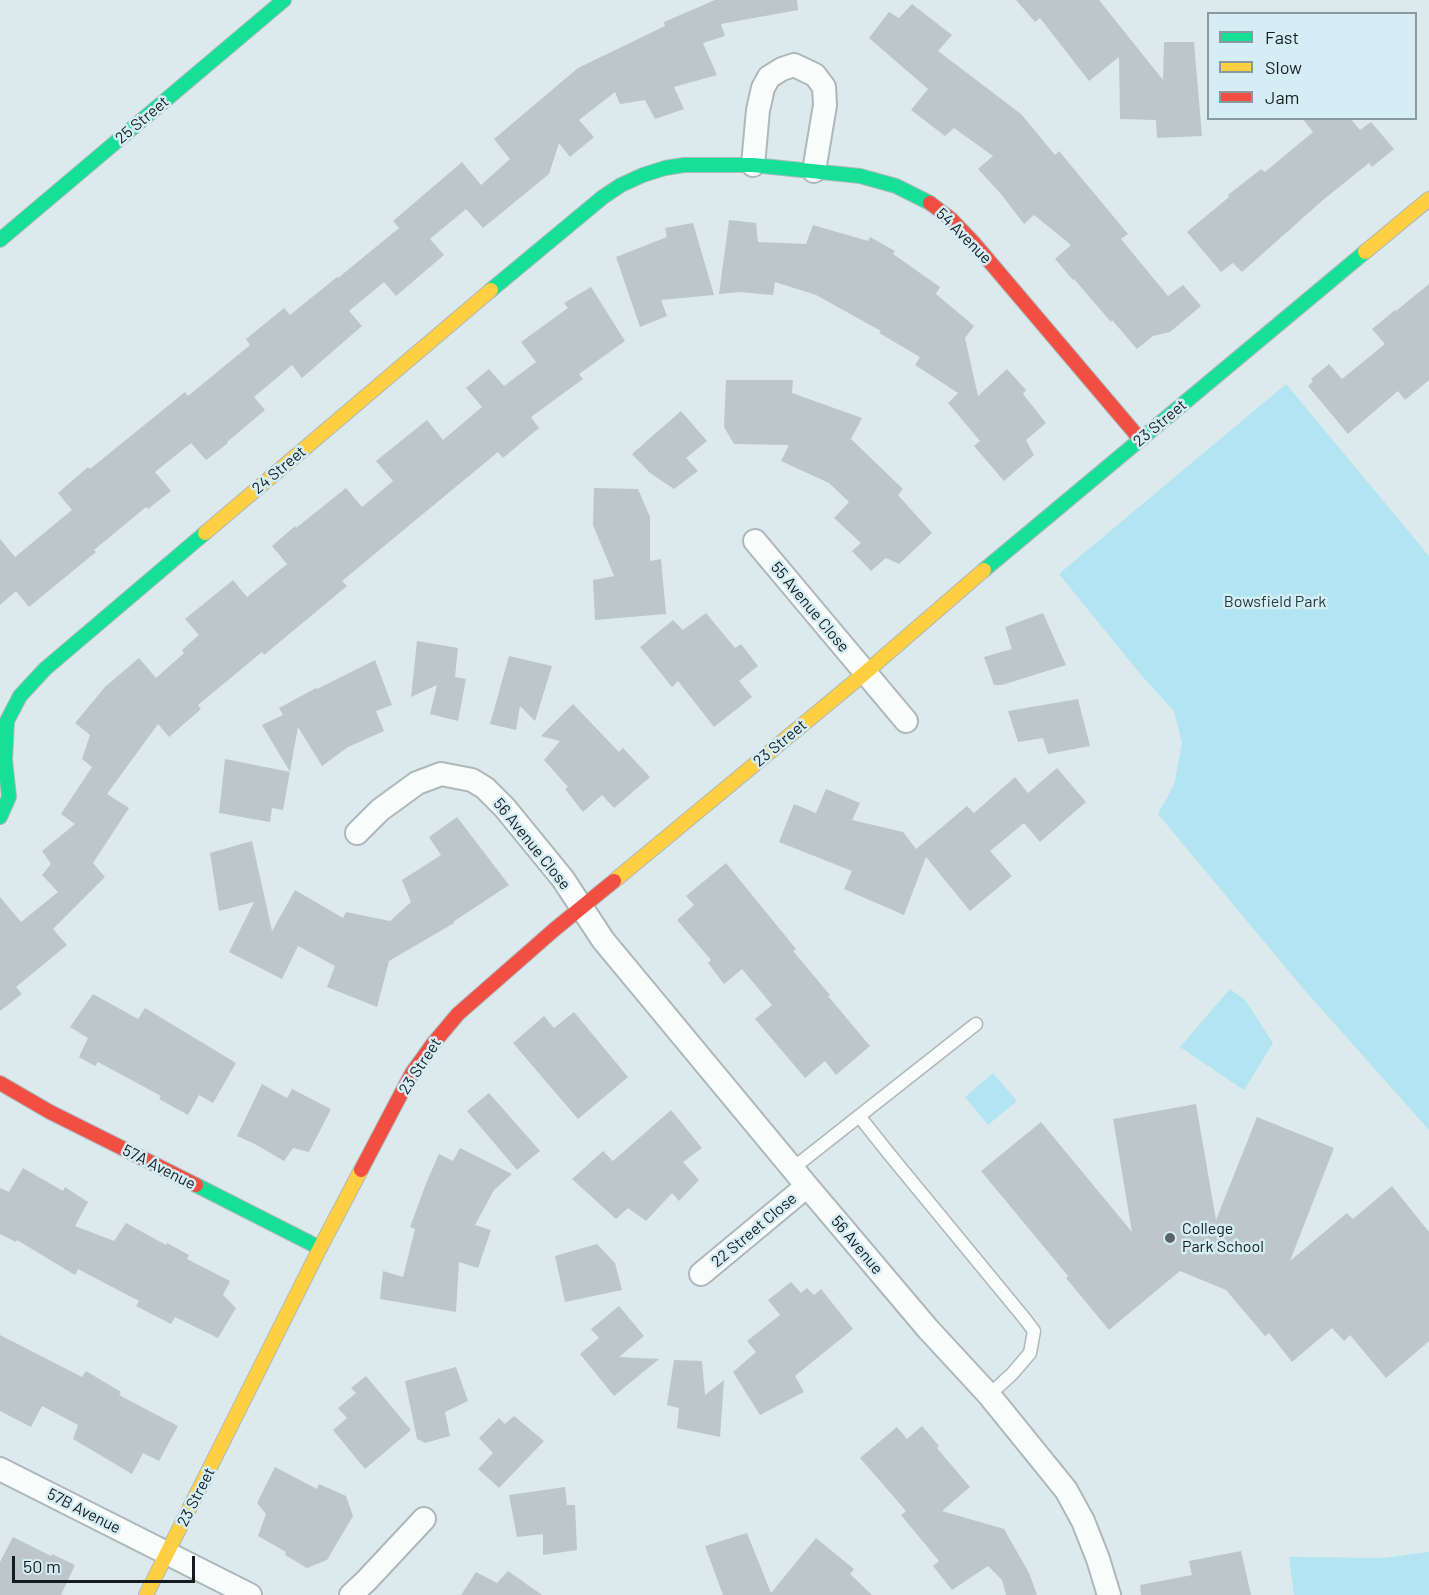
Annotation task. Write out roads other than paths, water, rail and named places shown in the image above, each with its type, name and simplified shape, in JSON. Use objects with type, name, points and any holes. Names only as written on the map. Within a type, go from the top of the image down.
[{"type":"street","name":"25 Street","points":[[0,240],[284,0]]},
{"type":"street","points":[[753,165],[758,110],[763,88],[769,77],[794,65],[815,75],[824,87],[825,105],[814,171]]},
{"type":"street","name":"54 Avenue","points":[[644,175],[684,165],[753,165],[860,176],[897,186],[925,200],[951,219],[974,242],[1140,439]]},
{"type":"street","name":"24 Street","points":[[0,816],[9,797],[5,750],[7,721],[20,696],[45,669],[562,229],[621,185],[644,175]]},
{"type":"street","name":"23 Street","points":[[146,1595],[320,1248],[412,1073],[458,1014],[582,907],[865,673],[1026,534],[1429,198]]},
{"type":"street","name":"55 Avenue Close","points":[[755,541],[865,673]]},
{"type":"street","points":[[865,673],[906,721]]},
{"type":"street","name":"56 Avenue Close","points":[[357,833],[380,810],[417,783],[441,774],[472,780],[485,788],[505,808],[563,879],[582,907]]},
{"type":"street","name":"56 Avenue","points":[[582,907],[603,940],[800,1178],[928,1329],[989,1395],[1066,1490],[1083,1521],[1098,1558],[1109,1595]]},
{"type":"street","name":"57A Avenue","points":[[0,1083],[50,1112],[320,1248]]},
{"type":"street","name":"22 Street Close","points":[[701,1274],[800,1178]]},
{"type":"street","name":"57B Avenue","points":[[0,1469],[250,1595]]},
{"type":"street","points":[[351,1595],[424,1519]]},
{"type":"lane","points":[[800,1178],[859,1116],[976,1024]]},
{"type":"lane","points":[[859,1116],[1034,1331],[1030,1353],[989,1395]]},
{"type":"place","name":"College Park School","points":[[1170,1238]]},
{"type":"park label","name":"Bowsfield Park","points":[[1275,602]]}]
